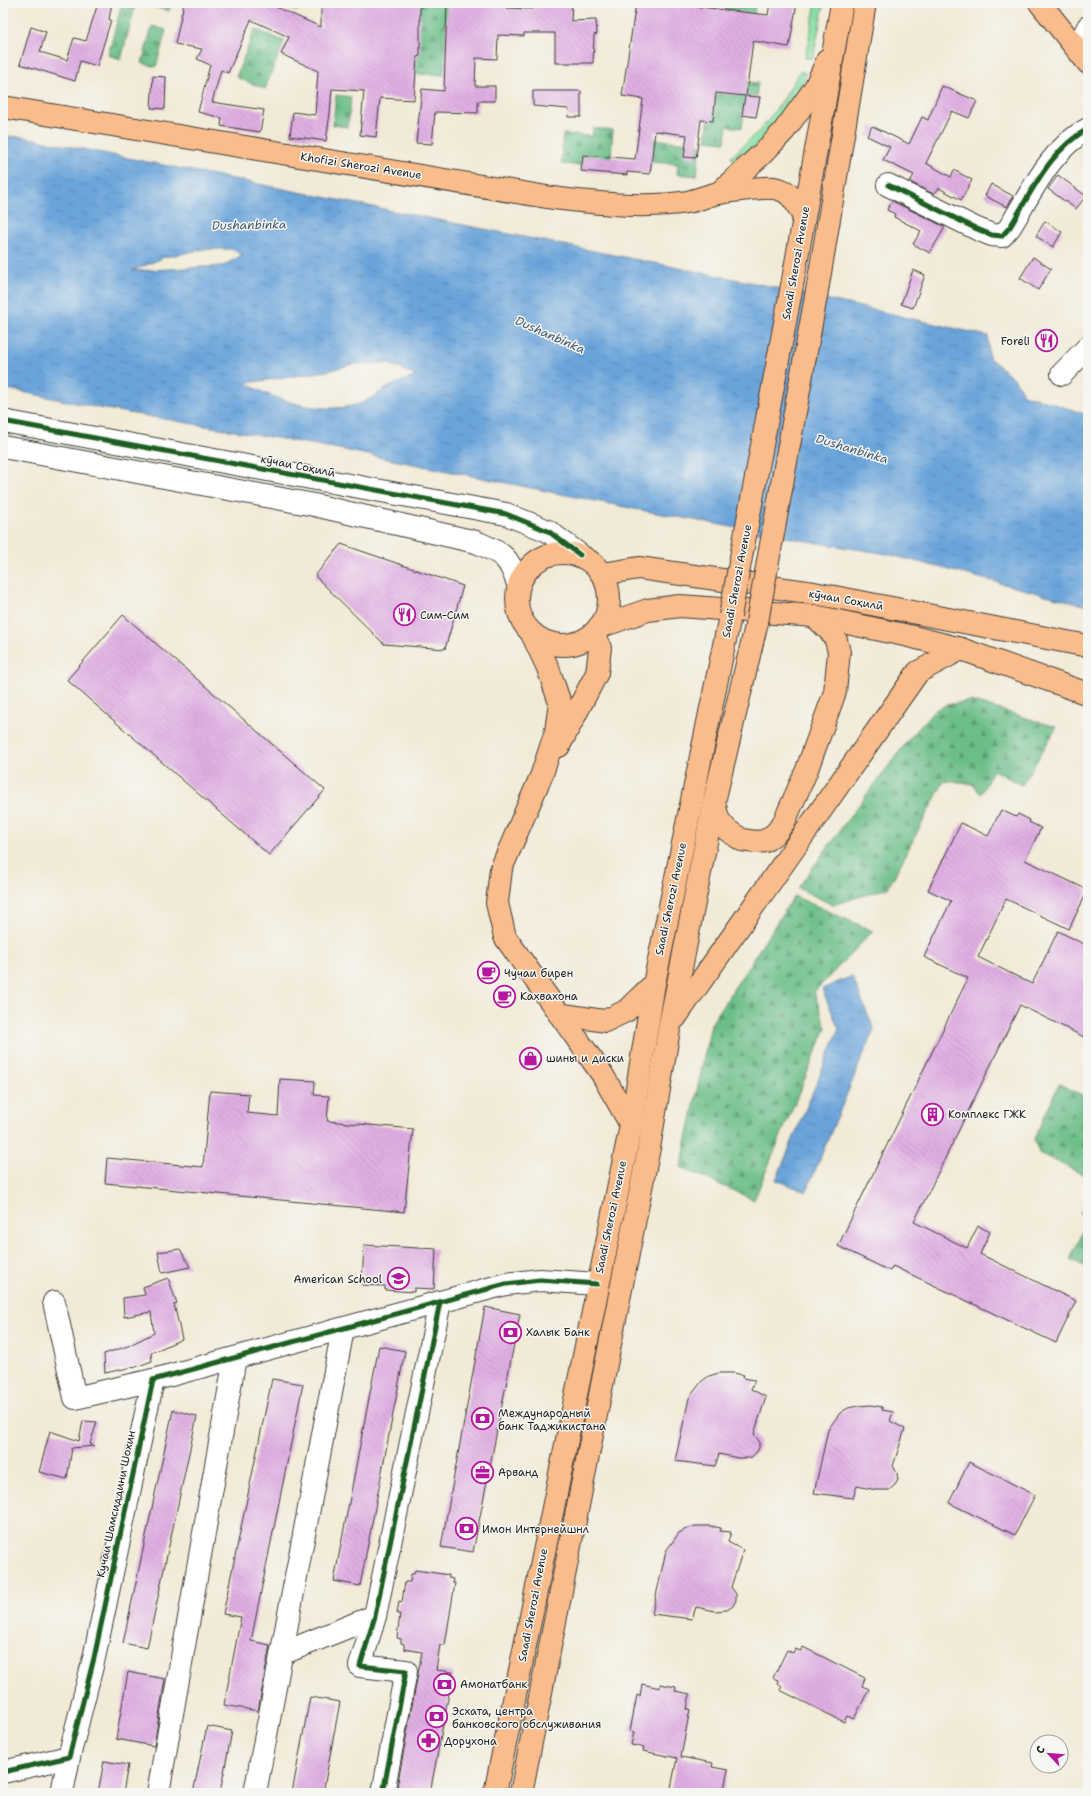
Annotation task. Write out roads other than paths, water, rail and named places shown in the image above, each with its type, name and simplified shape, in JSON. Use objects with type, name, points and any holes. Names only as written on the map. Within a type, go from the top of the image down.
[{"type":"main road","name":"Saadi Sherozi Avenue","points":[[496,1793],[597,1284],[631,1125],[654,984],[730,616],[793,280],[842,3]]},
{"type":"main road","name":"Saadi Sherozi Avenue","points":[[521,1793],[649,1148],[670,1024],[714,802],[757,622],[818,285],[865,3]]},
{"type":"main road","points":[[1040,3],[1082,56]]},
{"type":"main road","points":[[719,193],[784,132],[815,88],[824,66],[834,48],[844,42],[855,46],[858,51]]},
{"type":"main road","name":"Khofizi Sherozi Avenue","points":[[3,107],[604,204],[687,202],[719,193],[774,188],[788,193],[797,203],[804,218]]},
{"type":"main road","points":[[532,634],[543,641],[556,645],[569,645],[582,641],[596,631],[606,615],[609,601],[608,587],[602,574],[580,555],[555,552],[532,563],[518,584],[516,602],[521,619],[532,634],[548,668],[560,703],[556,731],[542,774],[501,869],[497,903],[505,937],[602,1074],[631,1125]]},
{"type":"main road","name":"кӯчаи Соҳилӣ","points":[[602,574],[639,568],[814,594],[1088,646]]},
{"type":"main road","name":"кӯчаи Соҳилӣ","points":[[596,631],[648,610],[680,606],[814,616],[909,636],[961,649],[1088,694]]},
{"type":"main road","points":[[714,802],[718,819],[727,830],[742,840],[756,842],[765,841],[776,833],[784,822],[806,772],[835,692],[839,652],[836,640],[830,631],[814,616]]},
{"type":"main road","points":[[542,774],[564,738],[597,673],[600,648],[596,631]]},
{"type":"main road","points":[[670,1024],[918,672],[961,649]]},
{"type":"main road","points":[[559,1014],[605,1021],[626,1011],[654,984]]},
{"type":"street","points":[[1082,56],[1088,27]]},
{"type":"street","points":[[888,185],[976,229],[992,236],[1002,236],[1010,227],[1057,152],[1071,139],[1088,128]]},
{"type":"street","points":[[1062,374],[1088,347]]},
{"type":"street","name":"кӯчаи Соҳилӣ","points":[[3,421],[506,514],[548,531],[580,555]]},
{"type":"street","points":[[3,447],[314,505],[476,542],[498,551],[511,564],[518,584]]},
{"type":"street","points":[[54,1302],[75,1398],[153,1380],[506,1284],[540,1280],[597,1284]]},
{"type":"street","points":[[383,1793],[406,1671],[360,1666],[375,1616],[440,1302]]},
{"type":"street","points":[[255,1793],[343,1329]]},
{"type":"street","points":[[158,1793],[235,1358]]},
{"type":"street","name":"Кучаи Шамсиддини Шохин","points":[[62,1793],[69,1757],[94,1658],[153,1380]]},
{"type":"street","points":[[281,1654],[375,1616]]},
{"type":"street","points":[[3,1772],[69,1757]]},
{"type":"water","name":"Dushanbinka","points":[[3,136],[23,137],[764,285],[988,336],[989,358],[1014,378],[1023,394],[1088,415],[1088,606],[888,554],[818,543],[635,509],[334,448],[100,408],[3,388]],"holes":[[[205,249],[232,249],[242,255],[223,266],[132,271],[165,257]],[[388,363],[416,376],[393,385],[364,402],[350,406],[319,408],[304,405],[273,396],[246,383],[328,371],[353,364]]]},
{"type":"water","points":[[852,976],[874,1029],[806,1192],[776,1180],[839,1029],[822,989]]},
{"type":"place","name":"Foreli","points":[[1046,341]]},
{"type":"place","name":"Сим-Сим","points":[[405,615]]},
{"type":"place","name":"Чучаи бирен","points":[[488,973]]},
{"type":"place","name":"Кахвахона","points":[[504,996]]},
{"type":"place","name":"шины и диски","points":[[531,1058]]},
{"type":"place","name":"Комплекс ГЖК","points":[[933,1114]]},
{"type":"place","name":"American School","points":[[398,1279]]},
{"type":"place","name":"Халык Банк","points":[[510,1332]]},
{"type":"place","name":"Международный банк Таджикистана","points":[[483,1419]]},
{"type":"place","name":"Арванд","points":[[482,1472]]},
{"type":"place","name":"Имон Интернейшнл","points":[[466,1529]]},
{"type":"place","name":"Амонатбанк","points":[[444,1684]]},
{"type":"place","name":"Эсхата, центра банковского обслуживания","points":[[436,1717]]},
{"type":"place","name":"Дорухона","points":[[428,1741]]}]
